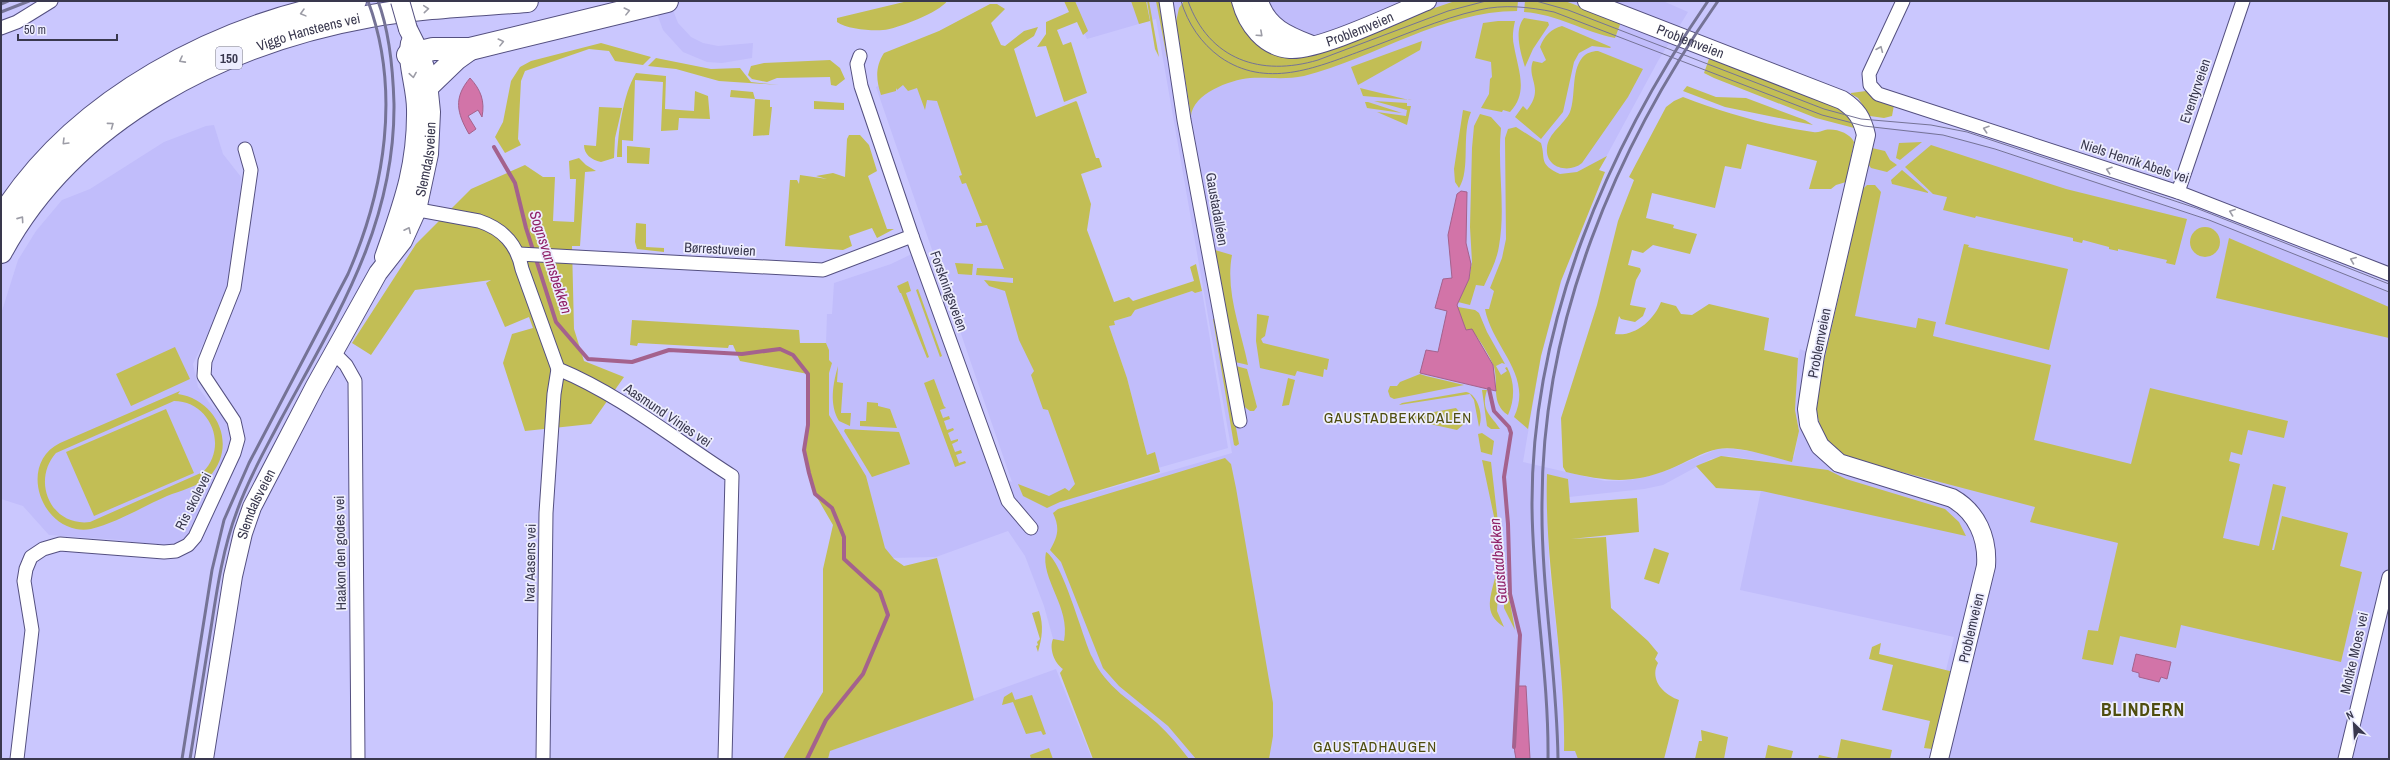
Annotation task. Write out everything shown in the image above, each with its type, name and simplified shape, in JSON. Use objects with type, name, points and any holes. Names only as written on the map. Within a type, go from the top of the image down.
[{"type":"highway","name":"Viggo Hansteens vei","points":[[1,218],[31,178],[68,139],[93,117],[138,85],[185,59],[237,35],[290,16],[355,1]]},
{"type":"highway","name":"Viggo Hansteens vei","points":[[1,252],[32,204],[80,152],[104,131],[148,100],[218,62],[269,42],[357,19],[402,12],[527,1]]},
{"type":"highway","points":[[411,43],[470,49],[667,1]]},
{"type":"highway","points":[[429,85],[456,59],[470,49]]},
{"type":"street","points":[[1,28],[17,22],[51,1]]},
{"type":"street","name":"Slemdalsveien","points":[[204,759],[233,576],[243,533],[265,480],[334,353],[378,273],[403,241],[410,208],[429,154],[429,85],[411,43],[400,1]]},
{"type":"street","name":"Gaustadalléen","points":[[1166,1],[1184,120],[1240,421]]},
{"type":"street","name":"Problemveien","points":[[1241,1],[1252,27],[1268,41],[1277,46],[1291,49],[1313,45],[1428,1]]},
{"type":"street","name":"Problemveien","points":[[1260,1],[1267,18],[1277,29],[1313,45]]},
{"type":"street","name":"Problemveien","points":[[1587,1],[1842,100],[1854,108],[1861,119],[1866,135],[1815,355],[1808,416],[1812,433],[1820,446],[1834,460],[1856,470],[1952,498],[1962,503],[1972,513],[1982,532],[1986,543],[1986,566],[1939,759]]},
{"type":"street","name":"Niels Henrik Abels vei","points":[[1903,1],[1869,74],[1870,86],[1878,94],[2178,192],[2389,274]]},
{"type":"street","name":"Eventyrveien","points":[[2178,192],[2243,1]]},
{"type":"street","name":"Slemdalsveien","points":[[410,208],[415,134],[411,43]]},
{"type":"street","name":"Forskningsveien","points":[[860,56],[857,64],[861,86],[912,236],[1008,501],[1031,528]]},
{"type":"street","name":"Ris skolevei","points":[[17,759],[32,630],[24,581],[26,569],[31,557],[43,549],[60,544],[164,552],[176,550],[188,545],[202,524],[234,453],[238,439],[234,421],[204,376],[205,361],[234,288],[251,170],[245,149]]},
{"type":"street","points":[[410,208],[491,225],[505,234],[522,254],[522,269],[558,369]]},
{"type":"street","name":"Børrestuveien","points":[[522,254],[823,270],[912,236]]},
{"type":"street","name":"Haakon den godes vei","points":[[334,353],[346,365],[355,381],[358,759]]},
{"type":"street","name":"Ivar Aasens vei","points":[[543,759],[546,513],[554,394],[558,369]]},
{"type":"street","name":"Aasmund Vinjes vei","points":[[558,369],[588,381],[732,476],[725,759]]},
{"type":"street","name":"Moltke Moes vei","points":[[2345,759],[2389,581]]},
{"type":"shaded area","points":[[908,1],[947,1],[927,15],[889,29],[866,30],[846,26],[837,22],[837,18]]},
{"type":"shaded area","points":[[1064,1],[1075,1],[1088,31],[1083,35],[1077,22],[1057,30],[1063,45],[1071,42],[1087,93],[1064,102],[1046,46],[1037,47],[1046,34],[1046,22],[1069,12]]},
{"type":"shaded area","points":[[1069,1],[1663,1],[1688,12],[1658,61],[1599,170],[1562,279],[1541,356],[1523,462],[1605,481],[1622,481],[1642,478],[1668,470],[1717,449],[1734,449],[1794,457],[1799,431],[1795,410],[1798,358],[1800,349],[1815,355],[1864,126],[1929,132],[1976,143],[2209,220],[2389,292],[2389,759],[1933,759],[1954,672],[1946,670],[1954,637],[1740,590],[1767,462],[1729,456],[1711,459],[1663,485],[1644,489],[1569,497],[1568,479],[1547,475],[1549,564],[1563,689],[1564,751],[1575,751],[1579,759],[1095,759],[1060,664],[1044,606],[1025,556],[1008,531],[936,557],[844,559],[832,508],[815,494],[804,450],[808,425],[807,354],[829,350],[826,343],[827,314],[832,314],[834,283],[891,264],[918,251],[999,476],[1012,482],[876,87],[903,76],[947,96],[1090,494],[1232,453],[1156,19],[1087,39]]},
{"type":"shaded area","points":[[1131,1],[1146,1],[1150,21],[1139,24]]},
{"type":"shaded area","points":[[1147,1],[1149,1],[1159,57],[1155,49]]},
{"type":"shaded area","points":[[1156,1],[1159,1],[1169,57],[1167,58]]},
{"type":"shaded area","points":[[1184,1],[1233,1],[1270,48],[1417,14],[1455,1],[1518,1],[1517,11],[1489,13],[1435,27],[1357,58],[1304,76],[1283,78],[1250,78],[1223,85],[1205,95],[1198,101],[1193,108],[1191,116],[1176,22],[1179,8]]},
{"type":"shaded area","points":[[1525,1],[1565,1],[1621,22],[1615,38],[1592,32],[1548,16],[1524,12]]},
{"type":"shaded area","points":[[990,4],[997,4],[1005,9],[991,23],[1001,45],[1005,46],[1024,31],[1038,27],[1034,36],[1014,49],[1036,117],[1076,101],[1077,102],[1096,158],[1099,158],[1102,167],[1081,174],[1091,204],[1087,230],[1114,302],[1129,297],[1133,301],[1194,281],[1190,267],[1196,264],[1202,291],[1195,293],[1192,291],[1135,310],[1131,316],[1114,321],[1115,325],[1109,326],[1127,378],[1147,455],[1155,452],[1160,472],[1060,502],[1047,508],[1023,496],[1018,484],[1049,496],[1065,488],[1069,491],[1075,484],[1048,410],[1043,409],[1031,375],[1034,371],[1019,340],[1005,291],[989,286],[984,280],[1013,283],[1013,278],[976,275],[977,268],[1004,269],[987,225],[976,227],[976,223],[982,223],[966,183],[962,184],[959,176],[962,175],[937,101],[927,100],[925,110],[917,88],[908,91],[903,85],[897,90],[896,88],[896,91],[881,95],[877,79],[879,63],[884,53],[939,31]]},
{"type":"shaded area","points":[[671,5],[678,23],[691,37],[703,43],[718,46],[753,43],[752,58],[722,63],[707,62],[683,52],[663,30],[656,11]]},
{"type":"shaded area","points":[[1524,18],[1548,22],[1549,25],[1533,49],[1525,67],[1519,41],[1519,28]]},
{"type":"shaded area","points":[[1515,21],[1513,40],[1520,72],[1521,89],[1516,104],[1510,112],[1481,108],[1489,94],[1490,79],[1492,77],[1491,62],[1475,58],[1483,23]]},
{"type":"shaded area","points":[[1562,26],[1611,47],[1592,46],[1579,53],[1574,62],[1563,112],[1541,139],[1515,117],[1523,106],[1527,110],[1535,95],[1531,67],[1533,61],[1542,63],[1546,60],[1540,47],[1542,43],[1551,31]]},
{"type":"shaded area","points":[[1422,41],[1420,50],[1358,85],[1351,67]]},
{"type":"shaded area","points":[[601,43],[651,57],[643,65],[615,61],[609,51],[589,49],[525,71],[521,81],[518,139],[521,145],[505,153],[495,137],[503,122],[511,81],[520,67],[531,61]]},
{"type":"shaded area","points":[[1598,51],[1643,69],[1628,97],[1582,163],[1571,168],[1559,167],[1550,160],[1547,155],[1548,143],[1553,133],[1570,112],[1576,70],[1582,58],[1591,52]]},
{"type":"shaded area","points":[[1710,56],[1843,110],[1858,129],[1816,118],[1714,78],[1704,73]]},
{"type":"shaded area","points":[[656,58],[711,69],[740,68],[751,82],[779,85],[719,81],[676,69],[648,66]]},
{"type":"shaded area","points":[[830,60],[840,68],[845,79],[836,86],[831,85],[830,77],[777,78],[767,82],[752,79],[748,75],[751,66],[764,63]]},
{"type":"shaded area","points":[[636,73],[666,76],[665,109],[694,111],[695,91],[708,96],[710,119],[679,118],[678,130],[661,131],[663,82],[635,80],[633,141],[622,140],[622,157],[617,157],[620,125],[625,102],[631,82]]},
{"type":"shaded area","points":[[470,78],[477,87],[481,96],[483,111],[482,117],[478,110],[468,116],[476,129],[469,134],[460,112],[459,99],[461,92]]},
{"type":"shaded area","points":[[1687,86],[1716,97],[1746,98],[1805,120],[1813,125],[1725,107],[1683,91]]},
{"type":"shaded area","points":[[1360,88],[1408,100],[1363,96]]},
{"type":"shaded area","points":[[731,90],[753,92],[755,99],[730,97]]},
{"type":"shaded area","points":[[1866,91],[1894,105],[1892,116],[1884,118],[1870,116],[1858,98],[1851,94]]},
{"type":"shaded area","points":[[1683,97],[1731,114],[1764,123],[1815,132],[1825,130],[1838,131],[1849,136],[1854,142],[1846,182],[1836,185],[1831,189],[1809,189],[1817,161],[1747,144],[1741,169],[1725,166],[1715,208],[1652,193],[1646,218],[1674,225],[1673,228],[1697,234],[1690,254],[1653,245],[1643,253],[1632,250],[1628,265],[1640,268],[1641,271],[1636,280],[1630,305],[1646,308],[1643,316],[1635,322],[1621,319],[1619,316],[1615,334],[1630,333],[1643,326],[1654,315],[1661,302],[1676,306],[1681,314],[1692,315],[1709,304],[1769,318],[1764,350],[1798,358],[1795,410],[1799,431],[1792,462],[1755,452],[1726,448],[1706,453],[1656,474],[1630,479],[1618,480],[1594,478],[1566,472],[1563,467],[1561,418],[1597,305],[1618,221],[1634,180],[1629,177],[1666,107]]},
{"type":"shaded area","points":[[755,99],[770,100],[770,107],[772,107],[769,135],[753,136]]},
{"type":"shaded area","points":[[814,101],[844,103],[844,110],[814,109]]},
{"type":"shaded area","points":[[1374,101],[1407,103],[1407,106],[1411,106],[1407,125],[1377,112],[1406,116],[1407,110]]},
{"type":"shaded area","points":[[1365,102],[1368,102],[1402,113],[1367,108]]},
{"type":"shaded area","points":[[599,107],[622,108],[615,138],[614,158],[601,162],[594,160],[589,156],[584,148],[584,145],[596,146]]},
{"type":"shaded area","points":[[1463,110],[1471,112],[1468,121],[1465,171],[1459,188],[1455,182],[1454,169]]},
{"type":"shaded area","points":[[1480,114],[1491,117],[1501,128],[1500,157],[1502,217],[1497,256],[1484,286],[1476,285],[1470,305],[1458,302],[1469,279],[1472,262],[1470,227],[1472,148],[1474,126]]},
{"type":"shaded area","points":[[214,125],[223,154],[241,177],[239,227],[231,279],[217,315],[193,364],[198,387],[213,408],[227,420],[232,434],[227,453],[189,534],[179,543],[163,546],[120,540],[49,535],[23,506],[1,499],[1,314],[18,260],[36,231],[62,200],[90,189],[164,142],[206,126]]},
{"type":"shaded area","points":[[1516,127],[1541,143],[1544,161],[1548,167],[1560,174],[1577,172],[1607,156],[1599,170],[1605,172],[1561,281],[1541,356],[1528,429],[1514,417],[1519,402],[1519,388],[1510,362],[1495,336],[1485,309],[1489,309],[1494,291],[1490,288],[1502,258],[1506,239],[1505,138],[1508,129]]},
{"type":"shaded area","points":[[849,135],[860,135],[869,145],[877,171],[868,176],[887,229],[894,229],[877,238],[872,228],[849,236],[852,246],[843,250],[785,246],[790,180],[797,180],[799,184],[800,175],[827,179],[816,176],[833,173],[845,177],[847,139]]},
{"type":"shaded area","points":[[1922,142],[1900,160],[1896,158],[1899,143]]},
{"type":"shaded area","points":[[1931,145],[2066,189],[2187,219],[2175,265],[2166,263],[2167,260],[2118,249],[2118,251],[2109,249],[2109,247],[2083,240],[2082,243],[2073,241],[2073,238],[1943,210],[1947,197],[1933,194],[1905,167]]},
{"type":"shaded area","points":[[627,146],[650,148],[649,164],[627,163]]},
{"type":"shaded area","points":[[1872,148],[1885,151],[1890,160],[1897,165],[1887,172],[1871,168],[1868,164]]},
{"type":"shaded area","points":[[579,158],[586,165],[596,171],[585,172],[580,246],[572,246],[574,329],[584,361],[624,377],[591,424],[525,431],[503,363],[512,334],[533,328],[529,317],[505,327],[486,283],[491,280],[415,290],[371,355],[352,343],[416,244],[471,189],[525,165],[543,177],[555,177],[553,221],[574,222],[576,179],[570,179],[569,161]]},
{"type":"shaded area","points":[[1902,170],[1928,193],[1892,184],[1891,180]]},
{"type":"shaded area","points":[[1867,185],[1875,185],[1881,192],[1855,316],[1916,328],[1918,318],[1936,322],[1933,336],[2051,365],[2034,440],[2131,464],[2150,388],[2288,421],[2284,438],[2248,430],[2242,455],[2231,452],[2229,461],[2240,464],[2223,538],[2259,546],[2273,484],[2286,487],[2272,550],[2274,550],[2282,516],[2348,533],[2340,566],[2362,572],[2341,662],[2181,625],[2176,648],[2120,636],[2113,665],[2082,659],[2088,630],[2098,631],[2118,543],[2030,522],[2035,507],[1852,459],[1843,454],[1829,442],[1821,428],[1815,401],[1863,189]]},
{"type":"shaded area","points":[[1461,191],[1467,192],[1466,243],[1471,264],[1469,279],[1457,305],[1466,330],[1472,329],[1493,365],[1496,391],[1420,373],[1426,350],[1438,352],[1447,311],[1435,308],[1443,279],[1452,278],[1448,235],[1457,194]]},
{"type":"shaded area","points":[[636,223],[646,224],[646,247],[664,248],[664,252],[637,249],[635,242]]},
{"type":"shaded area","points":[[2205,227],[2215,232],[2220,242],[2215,252],[2205,257],[2195,252],[2190,242],[2195,232]]},
{"type":"shaded area","points":[[2229,238],[2389,307],[2389,338],[2216,298]]},
{"type":"shaded area","points":[[1964,244],[1969,245],[1968,247],[2068,269],[2049,350],[1945,324]]},
{"type":"shaded area","points":[[1215,250],[1232,255],[1230,269],[1232,296],[1248,365],[1235,362]]},
{"type":"shaded area","points":[[955,263],[973,264],[972,275],[958,274]]},
{"type":"shaded area","points":[[908,281],[911,291],[906,293],[929,357],[927,358],[897,286]]},
{"type":"shaded area","points":[[918,289],[942,356],[940,357],[916,290]]},
{"type":"shaded area","points":[[1192,291],[1195,293],[1202,291],[1228,448],[1158,468],[1155,452],[1147,455],[1127,378],[1109,326],[1115,325],[1114,321],[1131,316],[1135,310]]},
{"type":"shaded area","points":[[1458,307],[1475,310],[1479,313],[1487,332],[1505,364],[1502,363],[1496,366],[1501,375],[1507,371],[1505,368],[1507,367],[1510,373],[1513,385],[1513,397],[1508,415],[1502,410],[1497,399],[1495,373],[1492,362],[1472,330],[1466,330],[1457,310]]},
{"type":"shaded area","points":[[1257,314],[1269,316],[1265,336],[1261,339],[1263,343],[1329,359],[1327,370],[1324,369],[1323,377],[1297,371],[1295,376],[1260,368],[1256,341]]},
{"type":"shaded area","points":[[1213,319],[1216,319],[1239,444],[1236,446],[1234,445]]},
{"type":"shaded area","points":[[632,320],[799,330],[800,343],[826,343],[829,350],[829,360],[832,363],[829,373],[829,415],[866,476],[885,548],[894,559],[904,566],[937,558],[974,700],[830,751],[828,759],[783,759],[823,692],[823,569],[833,525],[815,494],[804,450],[808,425],[808,374],[740,361],[733,345],[729,345],[728,348],[638,343],[637,346],[630,345]]},
{"type":"shaded area","points":[[175,347],[190,379],[131,406],[116,374]]},
{"type":"shaded area","points":[[838,366],[837,382],[843,383],[841,413],[851,413],[850,426],[839,421],[834,408],[833,387]]},
{"type":"shaded area","points":[[1236,366],[1247,369],[1257,407],[1254,411],[1250,411],[1242,405]]},
{"type":"shaded area","points":[[1420,374],[1464,385],[1394,399],[1390,397],[1388,391],[1390,386],[1397,386],[1400,382]]},
{"type":"shaded area","points":[[1288,378],[1295,380],[1289,405],[1282,406]]},
{"type":"shaded area","points":[[934,379],[946,408],[940,410],[943,418],[949,416],[950,419],[944,421],[947,430],[953,428],[954,430],[948,433],[951,441],[958,439],[958,441],[952,444],[955,452],[961,450],[962,453],[956,455],[959,463],[965,461],[966,463],[955,467],[924,383]]},
{"type":"shaded area","points":[[1482,390],[1487,390],[1485,397],[1486,408],[1500,429],[1491,429],[1487,426]]},
{"type":"shaded area","points":[[180,391],[178,394],[192,398],[204,405],[213,415],[219,426],[222,439],[222,452],[218,465],[209,477],[200,483],[167,496],[110,523],[84,530],[76,529],[63,524],[52,515],[44,503],[39,490],[38,476],[41,463],[48,452],[60,443]],"holes":[[[174,401],[187,403],[197,408],[206,417],[212,427],[215,438],[211,461],[203,472],[90,522],[76,522],[65,517],[56,510],[49,500],[45,488],[45,476],[49,464],[56,453]]]},
{"type":"shaded area","points":[[1466,392],[1470,394],[1399,405],[1402,403]]},
{"type":"shaded area","points":[[1470,394],[1477,401],[1479,406],[1481,418],[1479,427],[1474,400]]},
{"type":"shaded area","points":[[867,402],[878,403],[878,406],[890,409],[897,428],[860,426],[860,421],[866,421]]},
{"type":"shaded area","points":[[1456,408],[1466,420],[1457,430],[1412,420],[1412,416]]},
{"type":"shaded area","points":[[166,409],[194,473],[94,516],[66,452]]},
{"type":"shaded area","points":[[845,429],[899,432],[910,464],[872,477],[844,431]]},
{"type":"shaded area","points":[[1482,433],[1494,441],[1492,455],[1481,452],[1478,434]]},
{"type":"shaded area","points":[[1721,456],[1828,470],[1846,479],[1945,509],[1959,522],[1966,536],[1762,491],[1716,488],[1696,466]]},
{"type":"shaded area","points":[[1225,458],[1231,464],[1236,488],[1273,703],[1273,736],[1269,759],[1196,759],[1168,726],[1119,686],[1103,668],[1061,562],[1050,550],[1057,532],[1057,523],[1053,513],[1058,509]]},
{"type":"shaded area","points":[[1482,460],[1491,462],[1499,531],[1500,571],[1497,571],[1496,526]]},
{"type":"shaded area","points":[[1547,474],[1568,479],[1570,503],[1637,498],[1639,532],[1571,539],[1606,537],[1611,608],[1648,641],[1658,653],[1655,659],[1658,663],[1655,675],[1657,681],[1663,691],[1679,700],[1664,759],[1578,759],[1575,751],[1564,751],[1562,682],[1549,544]]},
{"type":"shaded area","points":[[1654,548],[1669,553],[1659,584],[1644,579]]},
{"type":"shaded area","points":[[1046,552],[1059,570],[1072,600],[1088,647],[1098,668],[1112,686],[1148,715],[1174,740],[1189,759],[1093,759],[1060,673],[1063,669],[1057,663],[1052,651],[1053,639],[1064,641],[1065,629],[1060,605],[1047,573],[1045,562]]},
{"type":"shaded area","points":[[1496,574],[1499,575],[1497,611],[1504,627],[1497,622],[1490,610]]},
{"type":"shaded area","points":[[1504,591],[1508,591],[1515,630],[1504,608]]},
{"type":"shaded area","points":[[1039,611],[1042,622],[1042,632],[1038,652],[1036,646],[1038,645],[1037,642],[1040,639],[1032,613]]},
{"type":"shaded area","points":[[1881,643],[1879,654],[1954,672],[1936,745],[1932,749],[1924,748],[1930,721],[1882,710],[1893,665],[1869,659],[1872,647]]},
{"type":"shaded area","points":[[2136,654],[2171,662],[2167,679],[2161,677],[2159,682],[2139,677],[2139,673],[2132,671]]},
{"type":"shaded area","points":[[1056,669],[1092,759],[828,759],[830,751]]},
{"type":"shaded area","points":[[1518,686],[1526,686],[1530,759],[1516,759],[1514,723]]},
{"type":"shaded area","points":[[1012,692],[1015,700],[1032,695],[1046,734],[1043,735],[1041,731],[1026,734],[1013,702],[1002,705],[1004,697]]},
{"type":"shaded area","points":[[1701,730],[1728,737],[1724,759],[1695,759],[1699,741],[1702,741]]},
{"type":"shaded area","points":[[1841,739],[1892,750],[1890,759],[1837,759]]},
{"type":"shaded area","points":[[1768,745],[1793,751],[1791,759],[1765,759]]},
{"type":"shaded area","points":[[1049,748],[1053,759],[1031,759],[1030,755]]},
{"type":"shaded area","points":[[1819,755],[1837,759],[1818,759]]},
{"type":"waterway","name":"Sognsvannsbekken","points":[[494,147],[515,183],[526,228],[556,322],[588,359],[632,362],[669,350],[742,354],[780,349],[793,355],[808,374],[808,425],[804,450],[815,494],[832,508],[844,537],[844,559],[880,592],[888,615],[863,674],[826,720],[807,759]]},
{"type":"waterway","name":"Gaustadbekken","points":[[1489,389],[1494,411],[1509,427],[1511,433],[1504,477],[1508,524],[1510,594],[1520,635],[1514,747]]},
{"type":"tram line","points":[[1181,1],[1191,25],[1213,52],[1237,67],[1255,72],[1273,74],[1308,69],[1326,64],[1434,23],[1488,8],[1516,7],[1554,12],[1822,115],[1864,126],[1943,135],[1995,149],[2209,220],[2389,292]]},
{"type":"tram line","points":[[1188,1],[1197,21],[1209,38],[1223,50],[1240,59],[1257,64],[1277,66],[1297,65],[1318,60],[1448,11],[1486,1]]},
{"type":"tram line","points":[[1536,1],[1568,10],[1824,109],[1861,119],[1931,125],[1967,132],[2196,208],[2389,284]]},
{"type":"railway","points":[[1,4],[8,1]]},
{"type":"railway","points":[[1,12],[29,1]]},
{"type":"railway","points":[[182,759],[212,570],[224,520],[249,463],[348,274],[361,242],[371,208],[379,174],[384,139],[386,104],[384,69],[378,35],[368,1]]},
{"type":"railway","points":[[190,759],[218,584],[232,525],[241,499],[257,465],[341,307],[373,230],[384,190],[392,148],[394,104],[393,78],[388,38],[378,1]]},
{"type":"railway","points":[[1548,759],[1548,727],[1535,567],[1532,503],[1535,436],[1545,369],[1561,304],[1582,240],[1608,177],[1638,116],[1671,57],[1708,1]]},
{"type":"railway","points":[[1558,759],[1555,695],[1542,535],[1545,435],[1555,369],[1571,303],[1591,239],[1617,177],[1647,116],[1681,57],[1718,1]]},
{"type":"district","name":"GAUSTADBEKKDALEN","points":[[1398,417]]},
{"type":"district","name":"BLINDERN","points":[[2143,709]]},
{"type":"district","name":"GAUSTADHAUGEN","points":[[1375,746]]}]
